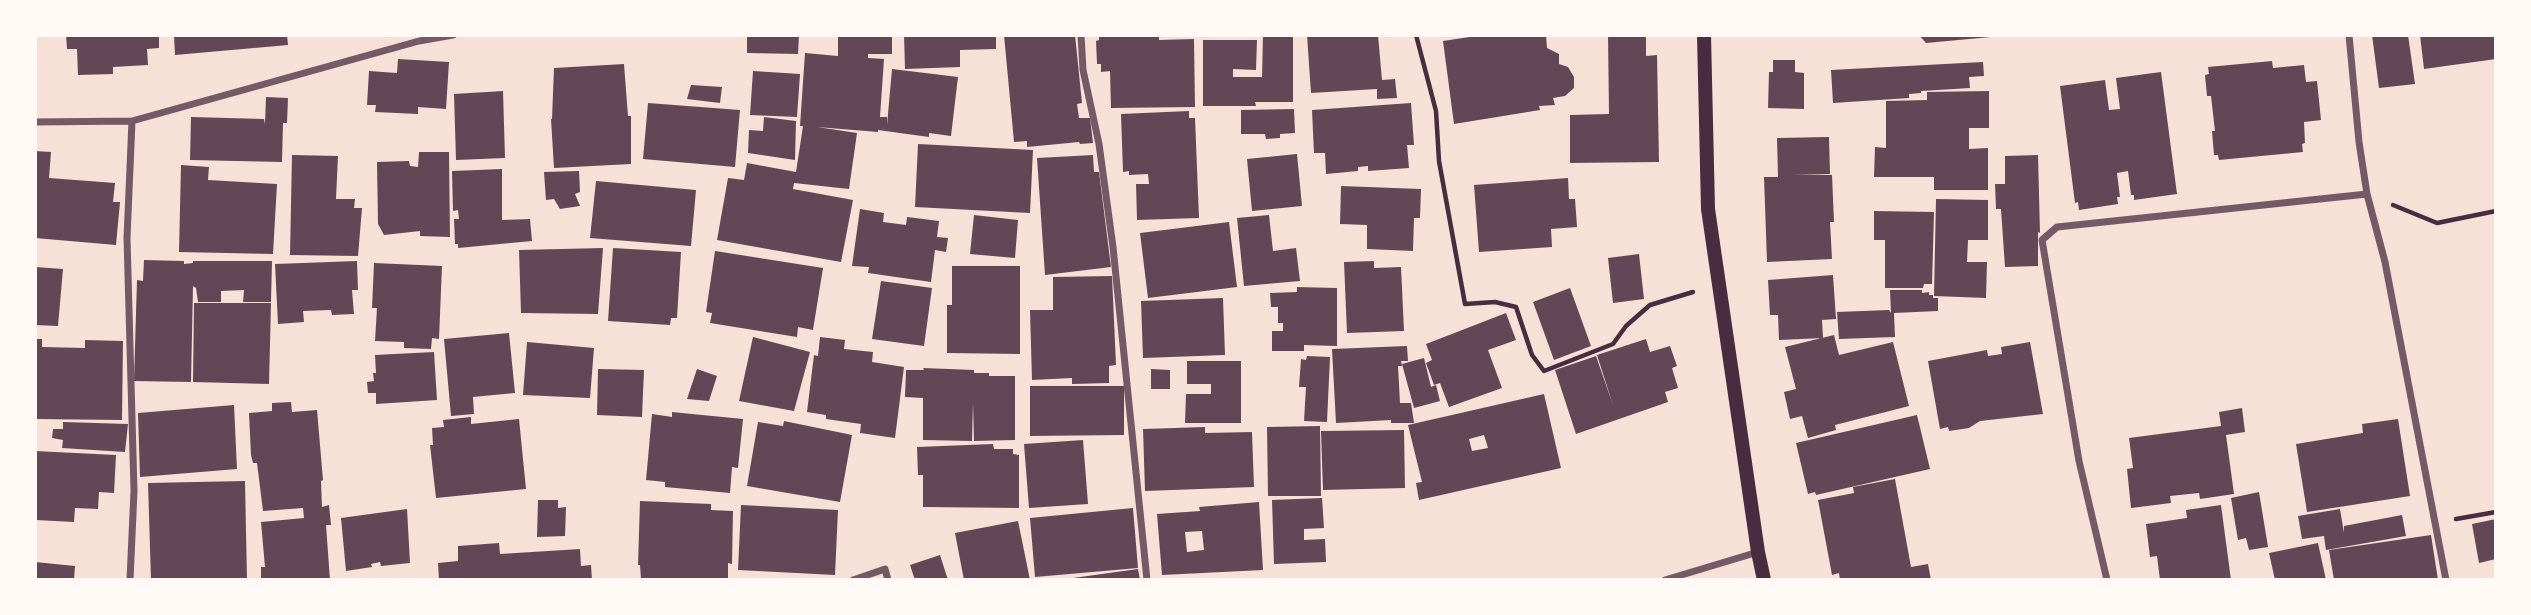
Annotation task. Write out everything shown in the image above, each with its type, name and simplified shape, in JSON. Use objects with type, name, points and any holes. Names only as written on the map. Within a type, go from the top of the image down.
[{"type":"main road","points":[[1704,35],[1708,209],[1764,580]]},
{"type":"street","points":[[35,122],[132,121],[419,41],[453,35]]},
{"type":"street","points":[[1081,35],[1083,70],[1099,144],[1113,247],[1147,580]]},
{"type":"street","points":[[2349,35],[2367,194],[2385,262],[2446,580]]},
{"type":"street","points":[[130,580],[134,491],[127,238],[132,121]]},
{"type":"street","points":[[2107,580],[2079,461],[2042,240],[2057,227],[2367,194]]},
{"type":"street","points":[[1665,580],[1758,552]]},
{"type":"street","points":[[853,580],[885,569],[888,580]]},
{"type":"path","points":[[1416,35],[1436,111],[1439,161],[1465,304],[1494,302],[1516,307],[1532,355],[1544,372],[1613,344],[1626,326],[1650,305],[1687,293],[1719,288]]},
{"type":"path","points":[[2367,194],[2437,223],[2496,211]]},
{"type":"path","points":[[2434,523],[2496,512]]},
{"type":"building","points":[[66,35],[159,35],[159,48],[147,49],[148,65],[113,67],[113,74],[78,75],[77,49],[67,49]]},
{"type":"building","points":[[174,35],[287,35],[288,45],[175,55]]},
{"type":"building","points":[[747,35],[799,35],[798,54],[747,53]]},
{"type":"building","points":[[838,35],[892,35],[892,54],[868,54],[868,58],[884,59],[880,117],[887,117],[887,125],[892,69],[958,77],[951,136],[929,133],[929,137],[878,130],[817,127],[857,133],[849,189],[794,183],[793,189],[853,200],[841,262],[717,240],[728,178],[744,180],[747,163],[796,172],[803,126],[800,126],[805,53],[838,56]]},
{"type":"building","points":[[904,35],[996,35],[996,49],[960,50],[960,67],[905,69]]},
{"type":"building","points":[[1004,35],[1075,35],[1082,103],[1077,104],[1079,118],[1090,118],[1093,143],[1027,147],[1027,141],[1014,142]]},
{"type":"building","points":[[1099,35],[1159,35],[1159,40],[1194,39],[1195,107],[1111,108],[1110,71],[1101,72],[1101,64],[1097,64],[1096,41],[1099,40]]},
{"type":"building","points":[[1263,35],[1293,35],[1293,102],[1255,102],[1256,106],[1203,106],[1203,40],[1257,40],[1256,70],[1233,69],[1233,77],[1262,77]]},
{"type":"building","points":[[1307,35],[1378,35],[1382,80],[1395,79],[1397,98],[1377,99],[1377,89],[1311,93]]},
{"type":"building","points":[[1483,35],[1546,35],[1547,48],[1559,54],[1559,64],[1568,67],[1574,77],[1574,88],[1565,96],[1553,98],[1555,105],[1539,106],[1540,110],[1454,124],[1443,41]]},
{"type":"building","points":[[1608,35],[1646,35],[1646,56],[1657,55],[1659,162],[1570,163],[1570,115],[1609,114]]},
{"type":"building","points":[[1919,35],[1991,35],[1991,37],[1926,43]]},
{"type":"building","points":[[2372,35],[2408,35],[2415,84],[2379,88]]},
{"type":"building","points":[[2420,35],[2496,35],[2496,59],[2424,69]]},
{"type":"building","points":[[398,59],[449,62],[446,109],[418,107],[418,114],[375,112],[376,105],[367,105],[369,71],[397,73]]},
{"type":"building","points":[[1773,60],[1795,60],[1795,72],[1804,73],[1804,109],[1768,108],[1769,72],[1773,72]]},
{"type":"building","points":[[2272,61],[2273,68],[2304,65],[2306,82],[2317,81],[2321,120],[2304,122],[2303,152],[2219,160],[2218,155],[2214,155],[2212,131],[2215,131],[2211,96],[2207,96],[2205,75],[2209,74],[2208,67]]},
{"type":"building","points":[[1983,62],[1984,76],[1969,77],[1970,88],[1921,91],[1909,94],[1909,98],[1833,103],[1831,70]]},
{"type":"building","points":[[624,64],[628,116],[631,116],[631,164],[554,168],[551,119],[554,68]]},
{"type":"building","points":[[753,71],[800,74],[797,117],[750,115]]},
{"type":"building","points":[[2161,72],[2177,194],[2134,200],[2128,171],[2117,173],[2120,197],[2117,197],[2118,204],[2079,210],[2078,202],[2075,203],[2060,86],[2105,80],[2109,110],[2120,109],[2116,78]]},
{"type":"building","points":[[691,85],[722,87],[720,103],[687,99]]},
{"type":"building","points":[[503,91],[505,158],[456,160],[454,94]]},
{"type":"building","points":[[1989,91],[1989,128],[1969,128],[1969,149],[1988,148],[1988,190],[1934,190],[1934,177],[1874,177],[1875,147],[1886,148],[1886,101],[1927,100],[1927,92]]},
{"type":"building","points":[[266,97],[288,98],[287,123],[283,123],[282,162],[190,160],[191,117],[264,119],[265,124]]},
{"type":"building","points":[[648,103],[740,110],[735,167],[643,159]]},
{"type":"building","points":[[1411,103],[1414,145],[1407,145],[1409,168],[1368,171],[1368,166],[1358,167],[1358,171],[1326,174],[1325,153],[1314,153],[1312,110]]},
{"type":"building","points":[[1294,109],[1295,133],[1266,139],[1265,134],[1241,134],[1241,110]]},
{"type":"building","points":[[1189,111],[1189,118],[1195,118],[1199,218],[1137,220],[1136,184],[1149,184],[1148,174],[1129,175],[1129,171],[1123,172],[1121,114]]},
{"type":"building","points":[[764,117],[796,121],[795,160],[748,153],[749,130],[763,131]]},
{"type":"building","points":[[1829,137],[1830,174],[1794,175],[1832,175],[1832,259],[1767,262],[1764,177],[1778,177],[1777,138]]},
{"type":"building","points":[[918,144],[1033,150],[1030,213],[915,207]]},
{"type":"building","points":[[35,151],[51,152],[49,178],[115,183],[113,202],[120,202],[116,245],[35,238]]},
{"type":"building","points":[[419,152],[449,152],[450,237],[420,236],[420,231],[384,235],[378,224],[377,162],[409,161],[410,166],[418,167]]},
{"type":"building","points":[[1297,154],[1302,206],[1252,211],[1247,159]]},
{"type":"building","points":[[292,155],[338,156],[336,199],[355,199],[354,208],[362,208],[358,256],[290,255]]},
{"type":"building","points":[[1093,155],[1094,172],[1099,172],[1111,267],[1045,275],[1037,158]]},
{"type":"building","points":[[2038,155],[2038,266],[2005,267],[2001,209],[1996,209],[1995,184],[2005,184],[2005,156]]},
{"type":"building","points":[[181,165],[209,167],[208,180],[277,184],[273,254],[179,252]]},
{"type":"building","points":[[502,169],[502,220],[530,219],[532,241],[458,248],[458,244],[455,244],[454,219],[459,219],[458,210],[453,211],[452,171]]},
{"type":"building","points":[[579,171],[580,192],[575,194],[580,206],[560,209],[554,199],[546,200],[544,172]]},
{"type":"building","points":[[1568,178],[1569,199],[1575,199],[1577,227],[1551,229],[1552,247],[1479,252],[1474,185]]},
{"type":"building","points":[[596,181],[696,190],[691,246],[590,238]]},
{"type":"building","points":[[1341,186],[1421,189],[1420,218],[1414,218],[1413,251],[1367,249],[1367,225],[1340,224]]},
{"type":"building","points":[[1936,199],[1988,200],[1988,240],[1968,240],[1967,262],[1987,262],[1986,298],[1934,296]]},
{"type":"building","points":[[860,209],[884,213],[883,222],[906,225],[907,217],[939,221],[937,237],[948,238],[946,252],[935,250],[931,282],[868,273],[869,267],[852,266]]},
{"type":"building","points":[[1874,211],[1934,212],[1932,284],[1924,284],[1923,288],[1885,288],[1885,240],[1874,240]]},
{"type":"building","points":[[974,215],[1018,220],[1015,258],[970,254]]},
{"type":"building","points":[[1269,215],[1273,251],[1296,248],[1300,281],[1244,286],[1237,218]]},
{"type":"building","points":[[1229,222],[1237,287],[1148,298],[1140,233]]},
{"type":"building","points":[[603,248],[598,314],[521,313],[519,250]]},
{"type":"building","points":[[613,248],[681,252],[677,318],[671,318],[670,325],[608,321]]},
{"type":"building","points":[[715,251],[823,268],[813,330],[798,327],[797,337],[710,323],[712,313],[706,312]]},
{"type":"building","points":[[1639,254],[1644,299],[1613,303],[1608,258]]},
{"type":"building","points":[[144,260],[184,261],[184,264],[193,261],[272,261],[271,302],[243,302],[244,290],[221,291],[221,302],[198,302],[196,288],[193,286],[191,382],[134,381],[137,280],[143,281]]},
{"type":"building","points":[[357,261],[358,290],[352,290],[354,314],[332,315],[331,310],[303,311],[304,322],[278,324],[275,264]]},
{"type":"building","points":[[1374,261],[1374,268],[1401,267],[1404,331],[1347,333],[1344,262]]},
{"type":"building","points":[[374,263],[442,266],[439,339],[432,338],[431,349],[404,348],[404,342],[375,341],[377,308],[372,308]]},
{"type":"building","points":[[952,266],[1020,266],[1020,354],[947,353],[947,305],[952,305]]},
{"type":"building","points":[[35,267],[63,269],[58,326],[35,325]]},
{"type":"building","points":[[1833,275],[1836,319],[1822,320],[1823,338],[1779,340],[1778,315],[1770,315],[1768,280]]},
{"type":"building","points":[[1112,276],[1116,365],[1109,366],[1109,383],[1072,384],[1072,378],[1032,380],[1030,310],[1053,310],[1053,277]]},
{"type":"building","points":[[881,281],[932,288],[924,346],[872,339]]},
{"type":"building","points":[[1297,287],[1337,288],[1337,346],[1304,345],[1304,351],[1272,351],[1272,331],[1283,331],[1283,323],[1278,323],[1278,307],[1271,307],[1270,293],[1297,292]]},
{"type":"building","points":[[1570,288],[1591,346],[1554,360],[1533,302]]},
{"type":"building","points":[[1890,290],[1929,292],[1933,298],[1938,298],[1938,311],[1894,313],[1895,337],[1839,339],[1837,312],[1889,310],[1891,313]]},
{"type":"building","points":[[1223,298],[1225,355],[1143,358],[1141,301]]},
{"type":"building","points":[[194,303],[271,303],[269,384],[193,382]]},
{"type":"building","points":[[1506,313],[1516,340],[1488,350],[1502,388],[1449,407],[1440,383],[1434,385],[1426,363],[1432,360],[1426,344]]},
{"type":"building","points":[[509,333],[515,393],[473,397],[474,414],[451,416],[444,339]]},
{"type":"building","points":[[1834,335],[1839,355],[1893,342],[1909,406],[1835,425],[1836,430],[1808,438],[1802,416],[1790,419],[1784,392],[1796,389],[1785,347]]},
{"type":"building","points":[[753,337],[810,352],[794,411],[739,401]]},
{"type":"building","points":[[820,337],[845,340],[844,349],[873,352],[872,362],[904,367],[895,438],[860,433],[861,424],[826,419],[826,415],[807,412],[814,355],[818,356]]},
{"type":"building","points":[[35,339],[42,339],[42,347],[85,348],[85,340],[123,341],[122,420],[35,419]]},
{"type":"building","points":[[1646,339],[1650,352],[1670,346],[1677,366],[1672,368],[1678,388],[1665,392],[1668,402],[1576,434],[1555,370],[1596,356],[1613,405],[1597,355]]},
{"type":"building","points":[[527,342],[594,348],[590,398],[523,395]]},
{"type":"building","points":[[2030,342],[2043,414],[1980,421],[1969,428],[1949,431],[1948,427],[1940,429],[1928,361],[1987,350],[1988,356],[2002,354],[2001,347]]},
{"type":"building","points":[[1407,346],[1408,361],[1401,361],[1402,366],[1398,366],[1400,403],[1411,403],[1414,423],[1391,423],[1391,420],[1336,423],[1332,349]]},
{"type":"building","points":[[434,352],[437,400],[376,404],[376,393],[368,393],[367,382],[374,381],[375,355]]},
{"type":"building","points":[[1307,356],[1330,357],[1327,422],[1304,421],[1306,387],[1299,387],[1301,359],[1306,360]]},
{"type":"building","points":[[1424,358],[1431,387],[1436,385],[1440,401],[1414,408],[1402,364]]},
{"type":"building","points":[[1187,361],[1241,361],[1241,423],[1185,423],[1186,394],[1211,394],[1211,384],[1187,384]]},
{"type":"building","points":[[923,368],[974,370],[974,373],[989,373],[989,376],[1015,376],[1015,440],[974,441],[973,403],[972,441],[923,440],[923,398],[905,397],[906,370],[924,370]]},
{"type":"building","points":[[598,369],[644,370],[642,417],[597,415]]},
{"type":"building","points":[[697,369],[717,376],[709,401],[687,399]]},
{"type":"building","points":[[1151,369],[1170,370],[1170,389],[1151,389]]},
{"type":"building","points":[[1030,386],[1124,386],[1124,435],[1030,436]]},
{"type":"building","points":[[1544,394],[1561,468],[1419,500],[1416,483],[1422,482],[1408,425]],"holes":[[[1484,435],[1488,448],[1472,451],[1469,439]]]},
{"type":"building","points":[[291,402],[292,412],[317,410],[323,480],[322,507],[329,505],[331,525],[326,525],[330,580],[261,580],[261,567],[265,567],[261,522],[304,518],[303,508],[263,511],[257,463],[253,463],[251,455],[249,413],[272,411],[272,403]]},
{"type":"building","points":[[234,405],[237,469],[140,477],[138,413]]},
{"type":"building","points":[[2242,408],[2245,432],[2226,435],[2234,494],[2200,499],[2199,493],[2170,496],[2171,503],[2131,508],[2127,469],[2133,468],[2129,438],[2221,426],[2219,412]]},
{"type":"building","points":[[672,412],[743,419],[738,468],[732,467],[730,493],[665,487],[665,482],[646,480],[652,414],[672,417]]},
{"type":"building","points":[[1917,415],[1930,469],[1816,495],[1815,492],[1808,494],[1796,443]]},
{"type":"building","points":[[471,417],[471,424],[519,419],[526,489],[436,498],[430,445],[433,445],[432,428],[444,427],[443,420]]},
{"type":"building","points":[[2398,419],[2410,496],[2307,512],[2296,444],[2363,433],[2362,424]]},
{"type":"building","points":[[784,421],[852,435],[840,502],[747,486],[758,422],[783,426]]},
{"type":"building","points":[[63,422],[128,424],[125,452],[62,448],[63,440],[52,438],[53,429],[63,429]]},
{"type":"building","points":[[1320,426],[1321,496],[1268,496],[1267,427]]},
{"type":"building","points":[[1205,427],[1205,433],[1252,432],[1254,487],[1145,491],[1143,429]]},
{"type":"building","points":[[1404,430],[1405,488],[1323,490],[1321,431]]},
{"type":"building","points":[[1083,440],[1088,504],[1029,508],[1024,444]]},
{"type":"building","points":[[993,444],[994,449],[1013,449],[1013,454],[1019,455],[1019,508],[923,507],[923,475],[918,475],[917,447]]},
{"type":"building","points":[[35,451],[116,455],[114,493],[99,492],[98,509],[75,508],[74,522],[36,520]]},
{"type":"building","points":[[1895,479],[1911,567],[1928,564],[1931,580],[1840,580],[1839,573],[1832,575],[1818,500],[1854,493],[1853,487]]},
{"type":"building","points":[[245,481],[247,580],[151,580],[148,483]]},
{"type":"building","points":[[2259,492],[2268,547],[2249,550],[2246,538],[2238,540],[2231,498]]},
{"type":"building","points":[[1322,498],[1324,528],[1304,529],[1304,540],[1325,539],[1326,562],[1274,564],[1272,500]]},
{"type":"building","points":[[538,500],[558,500],[558,508],[566,507],[565,536],[537,537]]},
{"type":"building","points":[[640,501],[711,504],[711,510],[733,511],[732,564],[728,563],[728,580],[641,579],[638,565]]},
{"type":"building","points":[[1259,502],[1263,570],[1162,575],[1157,514],[1200,511],[1199,507]],"holes":[[[1202,531],[1204,550],[1187,552],[1185,532]]]},
{"type":"building","points":[[741,505],[838,510],[835,575],[738,570]]},
{"type":"building","points":[[2221,505],[2231,580],[2160,580],[2157,556],[2150,557],[2146,524],[2187,518],[2186,510]]},
{"type":"building","points":[[1133,508],[1138,568],[1035,577],[1030,518]]},
{"type":"building","points":[[407,509],[410,563],[381,566],[380,562],[371,564],[372,567],[346,571],[341,518]]},
{"type":"building","points":[[2340,509],[2344,533],[2344,526],[2402,515],[2406,536],[2326,550],[2324,536],[2302,539],[2298,516]]},
{"type":"building","points":[[2496,519],[2496,559],[2479,563],[2472,524]]},
{"type":"building","points":[[1018,521],[1030,580],[964,580],[955,533]]},
{"type":"building","points":[[2431,535],[2438,580],[2334,580],[2329,550]]},
{"type":"building","points":[[499,543],[500,554],[580,549],[581,566],[591,565],[592,580],[439,580],[438,563],[458,561],[458,546]]},
{"type":"building","points":[[2318,543],[2326,580],[2275,580],[2269,553]]},
{"type":"building","points":[[940,555],[948,580],[915,580],[910,565]]},
{"type":"building","points":[[35,562],[75,566],[74,580],[35,580]]},
{"type":"building","points":[[1138,569],[1140,580],[1073,580],[1073,578]]}]
